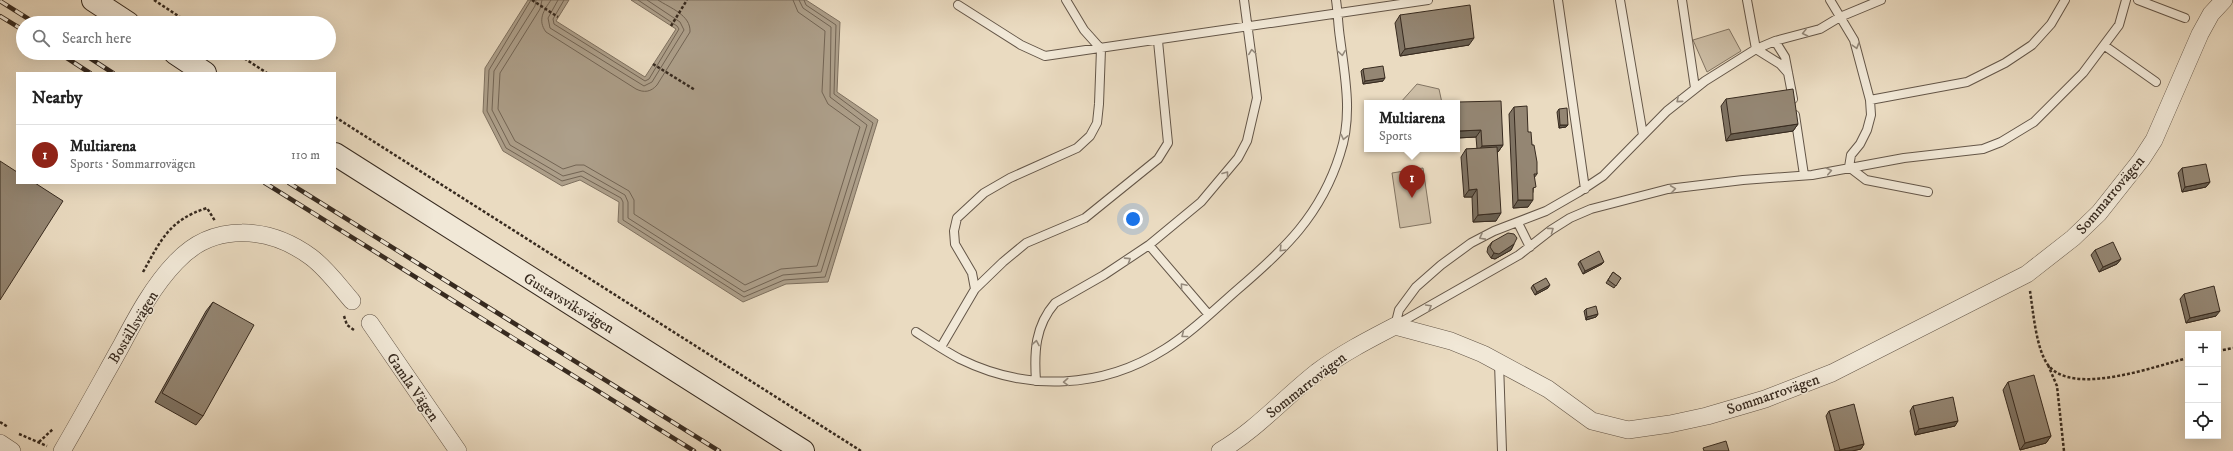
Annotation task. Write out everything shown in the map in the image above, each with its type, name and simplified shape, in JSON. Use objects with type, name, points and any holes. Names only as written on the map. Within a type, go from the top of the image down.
[{"type":"street","points":[[93,0],[117,16]]},
{"type":"street","name":"Sommarrovägen","points":[[1220,451],[1248,432],[1318,371],[1344,353],[1395,326],[1451,341],[1499,362],[1548,389],[1592,421],[1628,430],[1670,424],[1707,416],[1759,401],[1832,373],[1927,327],[2027,274],[2051,257],[2083,228],[2098,213],[2141,160],[2154,140],[2200,34],[2211,14],[2224,0]]},
{"type":"street","points":[[186,60],[204,72]]},
{"type":"street","name":"Gustavsviksvägen","points":[[336,155],[803,451]]},
{"type":"street","name":"Boställsvägen","points":[[54,448],[143,305],[176,261],[204,241],[223,234],[240,232],[262,234],[286,242],[310,257],[352,301]]},
{"type":"street","name":"Gamla Vägen","points":[[370,323],[458,451]]},
{"type":"street","points":[[0,444],[12,451]]},
{"type":"lane","points":[[975,290],[972,273],[955,244],[954,230],[957,218],[984,193],[1010,178],[1077,148],[1090,136],[1096,123],[1100,104],[1101,49],[1084,30],[1066,0]]},
{"type":"lane","points":[[1036,381],[1036,344],[1040,326],[1046,313],[1055,303],[1104,275],[1149,245],[1202,202],[1222,180],[1247,141],[1257,98],[1244,0]]},
{"type":"lane","points":[[916,332],[960,359],[986,370],[1012,378],[1060,383],[1089,380],[1143,362],[1167,348],[1209,315],[1282,249],[1307,221],[1324,196],[1340,154],[1346,130],[1348,98],[1336,0]]},
{"type":"lane","points":[[958,5],[1035,53],[1045,56],[1158,41],[1428,0]]},
{"type":"lane","points":[[1558,0],[1585,189]]},
{"type":"lane","points":[[1620,0],[1643,135]]},
{"type":"lane","points":[[1682,0],[1695,88]]},
{"type":"lane","points":[[1747,0],[1756,49],[1780,64],[1790,76]]},
{"type":"lane","points":[[1830,0],[1854,40],[1870,100],[1871,115],[1867,130],[1860,144],[1851,155],[1849,167]]},
{"type":"lane","points":[[1395,326],[1400,310],[1416,287],[1441,265],[1471,243],[1494,231],[1518,223],[1585,189],[1617,164],[1667,111],[1695,88],[1756,49],[1775,41],[1820,29],[1840,17],[1880,0]]},
{"type":"lane","points":[[1870,100],[1967,82],[1999,66],[2032,45],[2051,24],[2065,0]]},
{"type":"lane","points":[[1395,326],[1530,247],[1551,230],[1570,218],[1634,197],[1668,189],[1743,180],[1804,175],[1849,167],[1984,149],[2001,142],[2034,122],[2083,73],[2105,46],[2119,25],[2126,0]]},
{"type":"lane","points":[[2138,0],[2185,18]]},
{"type":"lane","points":[[941,348],[975,290],[1026,243],[1085,218],[1158,159],[1165,151],[1168,143],[1168,122],[1158,41]]},
{"type":"lane","points":[[1775,41],[1785,57],[1790,76],[1804,175]]},
{"type":"lane","points":[[2105,46],[2156,82]]},
{"type":"lane","points":[[1849,167],[1866,180],[1928,192]]},
{"type":"lane","points":[[1518,223],[1530,247]]},
{"type":"lane","points":[[1149,245],[1209,315]]},
{"type":"lane","points":[[1499,362],[1502,451]]},
{"type":"path","points":[[154,0],[179,16]]},
{"type":"path","points":[[532,0],[558,17]]},
{"type":"path","points":[[671,26],[687,0]]},
{"type":"path","points":[[247,60],[265,72]]},
{"type":"path","points":[[653,64],[695,90]]},
{"type":"path","points":[[336,117],[861,451]]},
{"type":"path","points":[[148,263],[171,227],[196,212],[207,208],[223,234]]},
{"type":"path","points":[[2027,274],[2042,351],[2057,386],[2064,451]]},
{"type":"path","points":[[2221,350],[2233,348]]},
{"type":"path","points":[[2048,365],[2061,375],[2081,380],[2118,375],[2185,359]]},
{"type":"path","points":[[20,434],[54,448]]},
{"type":"shaded area","points":[[1729,29],[1741,51],[1707,72],[1693,40]]},
{"type":"shaded area","points":[[1417,84],[1439,89],[1441,100],[1403,100]]},
{"type":"shaded area","points":[[1423,168],[1431,223],[1400,228],[1392,173]]},
{"type":"water","points":[[528,0],[569,0],[556,21],[645,77],[676,29],[631,0],[806,0],[840,22],[837,92],[878,120],[828,282],[786,284],[743,302],[618,222],[619,202],[580,180],[562,186],[503,151],[483,112],[485,68]]},
{"type":"building","points":[[1470,5],[1474,38],[1405,49],[1400,15]]},
{"type":"building","points":[[1383,66],[1385,78],[1365,81],[1363,69]]},
{"type":"building","points":[[1793,89],[1798,124],[1731,134],[1726,99]]},
{"type":"building","points":[[1501,101],[1503,145],[1482,146],[1481,130],[1460,131],[1460,102]]},
{"type":"building","points":[[1527,106],[1528,132],[1531,132],[1532,145],[1534,145],[1537,162],[1537,174],[1534,174],[1536,187],[1533,188],[1533,200],[1518,200],[1514,107]]},
{"type":"building","points":[[1567,108],[1568,125],[1560,125],[1559,109]]},
{"type":"building","points":[[1497,147],[1501,213],[1478,215],[1477,189],[1469,190],[1466,149]]},
{"type":"building","points":[[0,161],[16,171],[16,184],[37,184],[63,201],[0,300]]},
{"type":"building","points":[[2206,164],[2210,182],[2185,187],[2182,168]]},
{"type":"building","points":[[1508,233],[1514,234],[1517,238],[1514,244],[1499,254],[1494,253],[1490,247],[1492,242]]},
{"type":"building","points":[[2113,242],[2121,259],[2103,267],[2095,250]]},
{"type":"building","points":[[1599,251],[1604,262],[1585,271],[1580,261]]},
{"type":"building","points":[[1613,272],[1621,278],[1616,286],[1608,280]]},
{"type":"building","points":[[1546,278],[1550,285],[1537,292],[1533,285]]},
{"type":"building","points":[[2214,286],[2220,311],[2190,318],[2184,294]]},
{"type":"building","points":[[213,302],[254,325],[203,416],[162,393]]},
{"type":"building","points":[[1596,306],[1598,314],[1587,317],[1586,309]]},
{"type":"building","points":[[2034,375],[2051,436],[2025,443],[2008,382]]},
{"type":"building","points":[[1953,397],[1958,421],[1919,429],[1913,406]]},
{"type":"building","points":[[1854,404],[1864,444],[1840,450],[1829,411]]},
{"type":"building","points":[[1726,441],[1729,451],[1704,451],[1703,448]]},
{"type":"railway","points":[[0,1],[24,16]]},
{"type":"railway","points":[[0,16],[16,26]]},
{"type":"railway","points":[[70,60],[88,72]]},
{"type":"railway","points":[[93,60],[111,72]]},
{"type":"railway","points":[[267,184],[694,451]]},
{"type":"railway","points":[[291,184],[719,451]]},
{"type":"place","name":"Multiarena","points":[[1412,198]]}]
